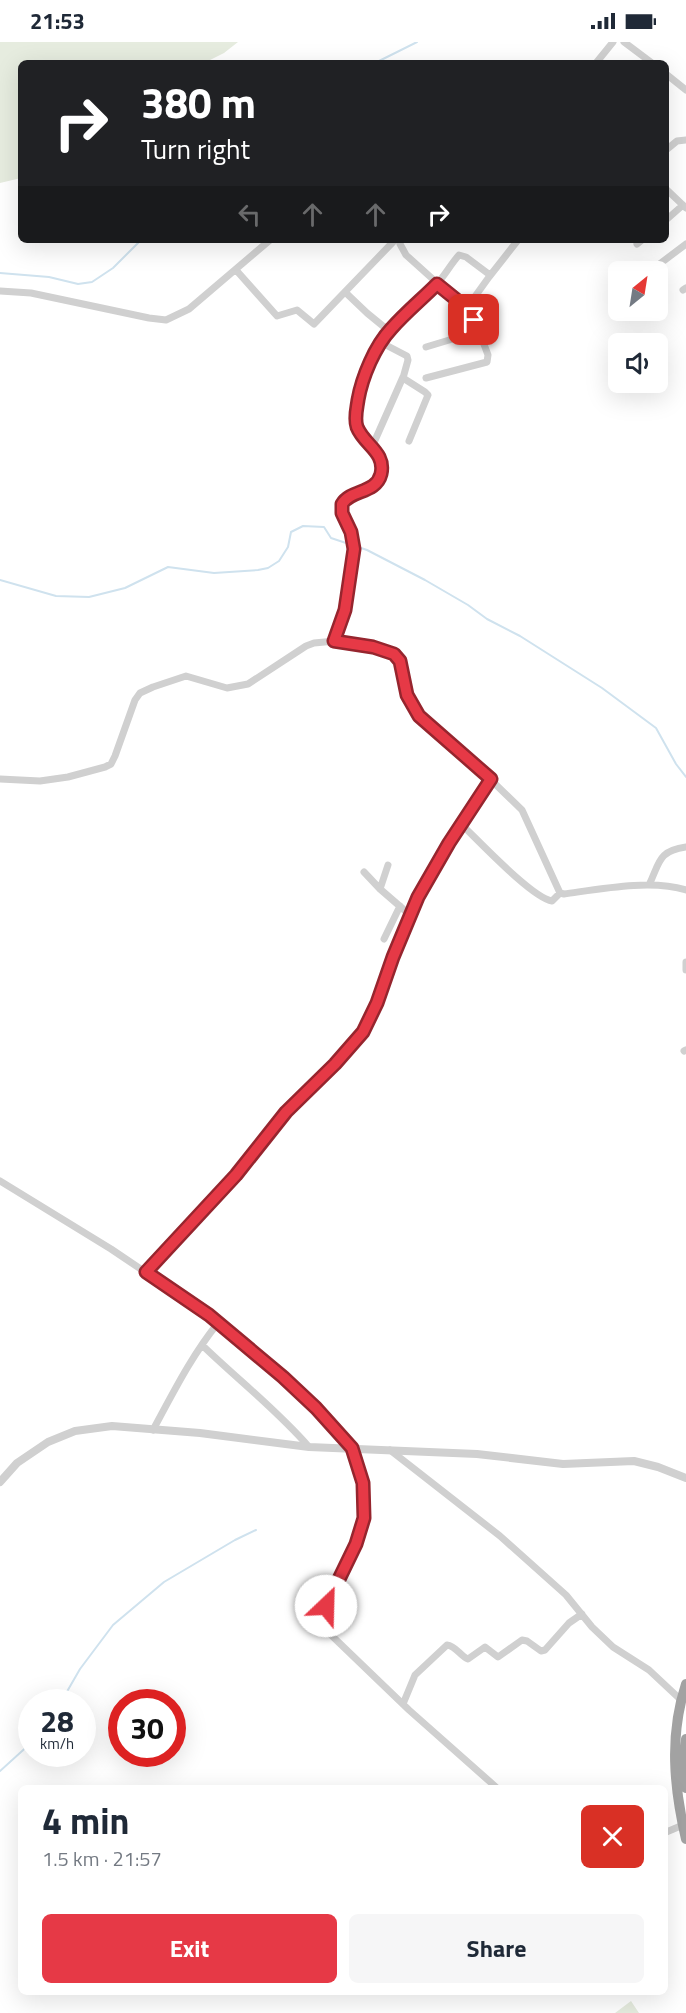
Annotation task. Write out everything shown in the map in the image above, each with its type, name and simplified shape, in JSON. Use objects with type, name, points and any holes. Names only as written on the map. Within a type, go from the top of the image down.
[{"type":"highway","points":[[686,1684],[681,1700],[675,1757],[676,1789],[686,1839]]},
{"type":"highway","points":[[686,1739],[684,1758],[686,1788]]},
{"type":"street","points":[[598,60],[613,42]]},
{"type":"street","points":[[624,42],[648,60]]},
{"type":"street","points":[[669,76],[686,90]]},
{"type":"street","points":[[669,148],[677,141],[686,140]]},
{"type":"street","points":[[669,192],[685,207],[669,218]]},
{"type":"street","points":[[0,291],[31,293],[166,320],[189,309],[267,243]]},
{"type":"street","points":[[236,270],[277,316],[295,310],[314,324],[393,243]]},
{"type":"street","points":[[395,243],[466,309],[479,331],[488,355],[487,362],[426,378]]},
{"type":"street","points":[[466,309],[516,243]]},
{"type":"street","points":[[664,261],[686,244]]},
{"type":"street","points":[[334,641],[345,610],[354,546],[342,513],[342,504],[348,497],[373,486],[381,474],[380,459],[357,428],[356,410],[363,377],[389,331],[437,284],[459,255],[466,257],[490,275]]},
{"type":"street","points":[[345,292],[389,331]]},
{"type":"street","points":[[426,347],[479,331]]},
{"type":"street","points":[[372,447],[403,377],[408,360],[407,356],[382,343]]},
{"type":"street","points":[[403,377],[428,395],[409,441]]},
{"type":"street","points":[[0,779],[40,781],[68,777],[105,767],[113,761],[140,693],[181,677],[207,681],[227,688],[238,687],[248,684],[310,644],[334,641],[373,647],[394,654],[400,661],[407,695],[419,716],[491,779],[522,810],[560,893]]},
{"type":"street","points":[[146,1272],[236,1175],[286,1112],[335,1064],[363,1032],[377,1003],[420,892],[491,779]]},
{"type":"street","points":[[461,824],[522,882],[546,900],[552,901],[560,893]]},
{"type":"street","points":[[650,885],[663,855],[670,850],[686,847]]},
{"type":"street","points":[[380,889],[388,865]]},
{"type":"street","points":[[364,872],[410,915]]},
{"type":"street","points":[[560,893],[650,885],[686,890]]},
{"type":"street","points":[[384,939],[400,906]]},
{"type":"street","points":[[686,962],[686,970]]},
{"type":"street","points":[[0,1181],[146,1272],[218,1323],[283,1377],[316,1408],[352,1448],[363,1483],[364,1518],[356,1544],[327,1601],[325,1621],[330,1634],[403,1704],[494,1785]]},
{"type":"street","points":[[153,1430],[180,1379],[218,1323]]},
{"type":"street","points":[[202,1345],[262,1399],[309,1447]]},
{"type":"street","points":[[0,1482],[17,1463],[42,1445],[70,1432],[112,1426],[200,1433],[309,1447],[477,1454],[564,1464],[634,1461],[686,1478]]},
{"type":"street","points":[[390,1450],[500,1536],[566,1595],[613,1647],[649,1670],[681,1700]]},
{"type":"street","points":[[403,1704],[415,1674],[447,1646],[453,1647],[468,1659],[485,1647],[498,1658],[522,1640],[541,1651],[545,1650],[569,1623],[582,1614]]},
{"type":"street","points":[[668,1831],[683,1825]]},
{"type":"shaded area","points":[[0,42],[238,42],[210,60],[18,60],[18,179],[0,183]]},
{"type":"shaded area","points":[[631,2001],[639,2013],[615,2013]]},
{"type":"waterway","points":[[381,60],[417,42]]},
{"type":"waterway","points":[[0,273],[49,277],[78,284],[92,282],[113,268],[138,243]]},
{"type":"waterway","points":[[0,580],[56,596],[89,597],[125,588],[168,567],[214,573],[258,570],[268,568],[279,561],[288,547],[291,532],[303,526],[324,527],[331,538],[367,550],[425,580],[602,688],[656,728],[686,777]]},
{"type":"waterway","points":[[68,1689],[80,1669],[113,1625],[164,1582],[256,1530]]},
{"type":"waterway","points":[[0,1771],[18,1755]]},
{"type":"route","points":[[326,1606],[356,1544],[364,1518],[363,1483],[352,1448],[316,1408],[283,1377],[209,1315],[146,1272],[236,1175],[286,1112],[335,1064],[363,1032],[377,1003],[418,897],[449,843],[491,779],[419,716],[407,695],[400,661],[394,654],[373,647],[334,641],[345,610],[354,549],[351,532],[342,513],[342,504],[348,497],[373,486],[381,474],[379,455],[357,428],[356,410],[363,377],[389,331],[437,284],[463,305],[474,320]]}]
